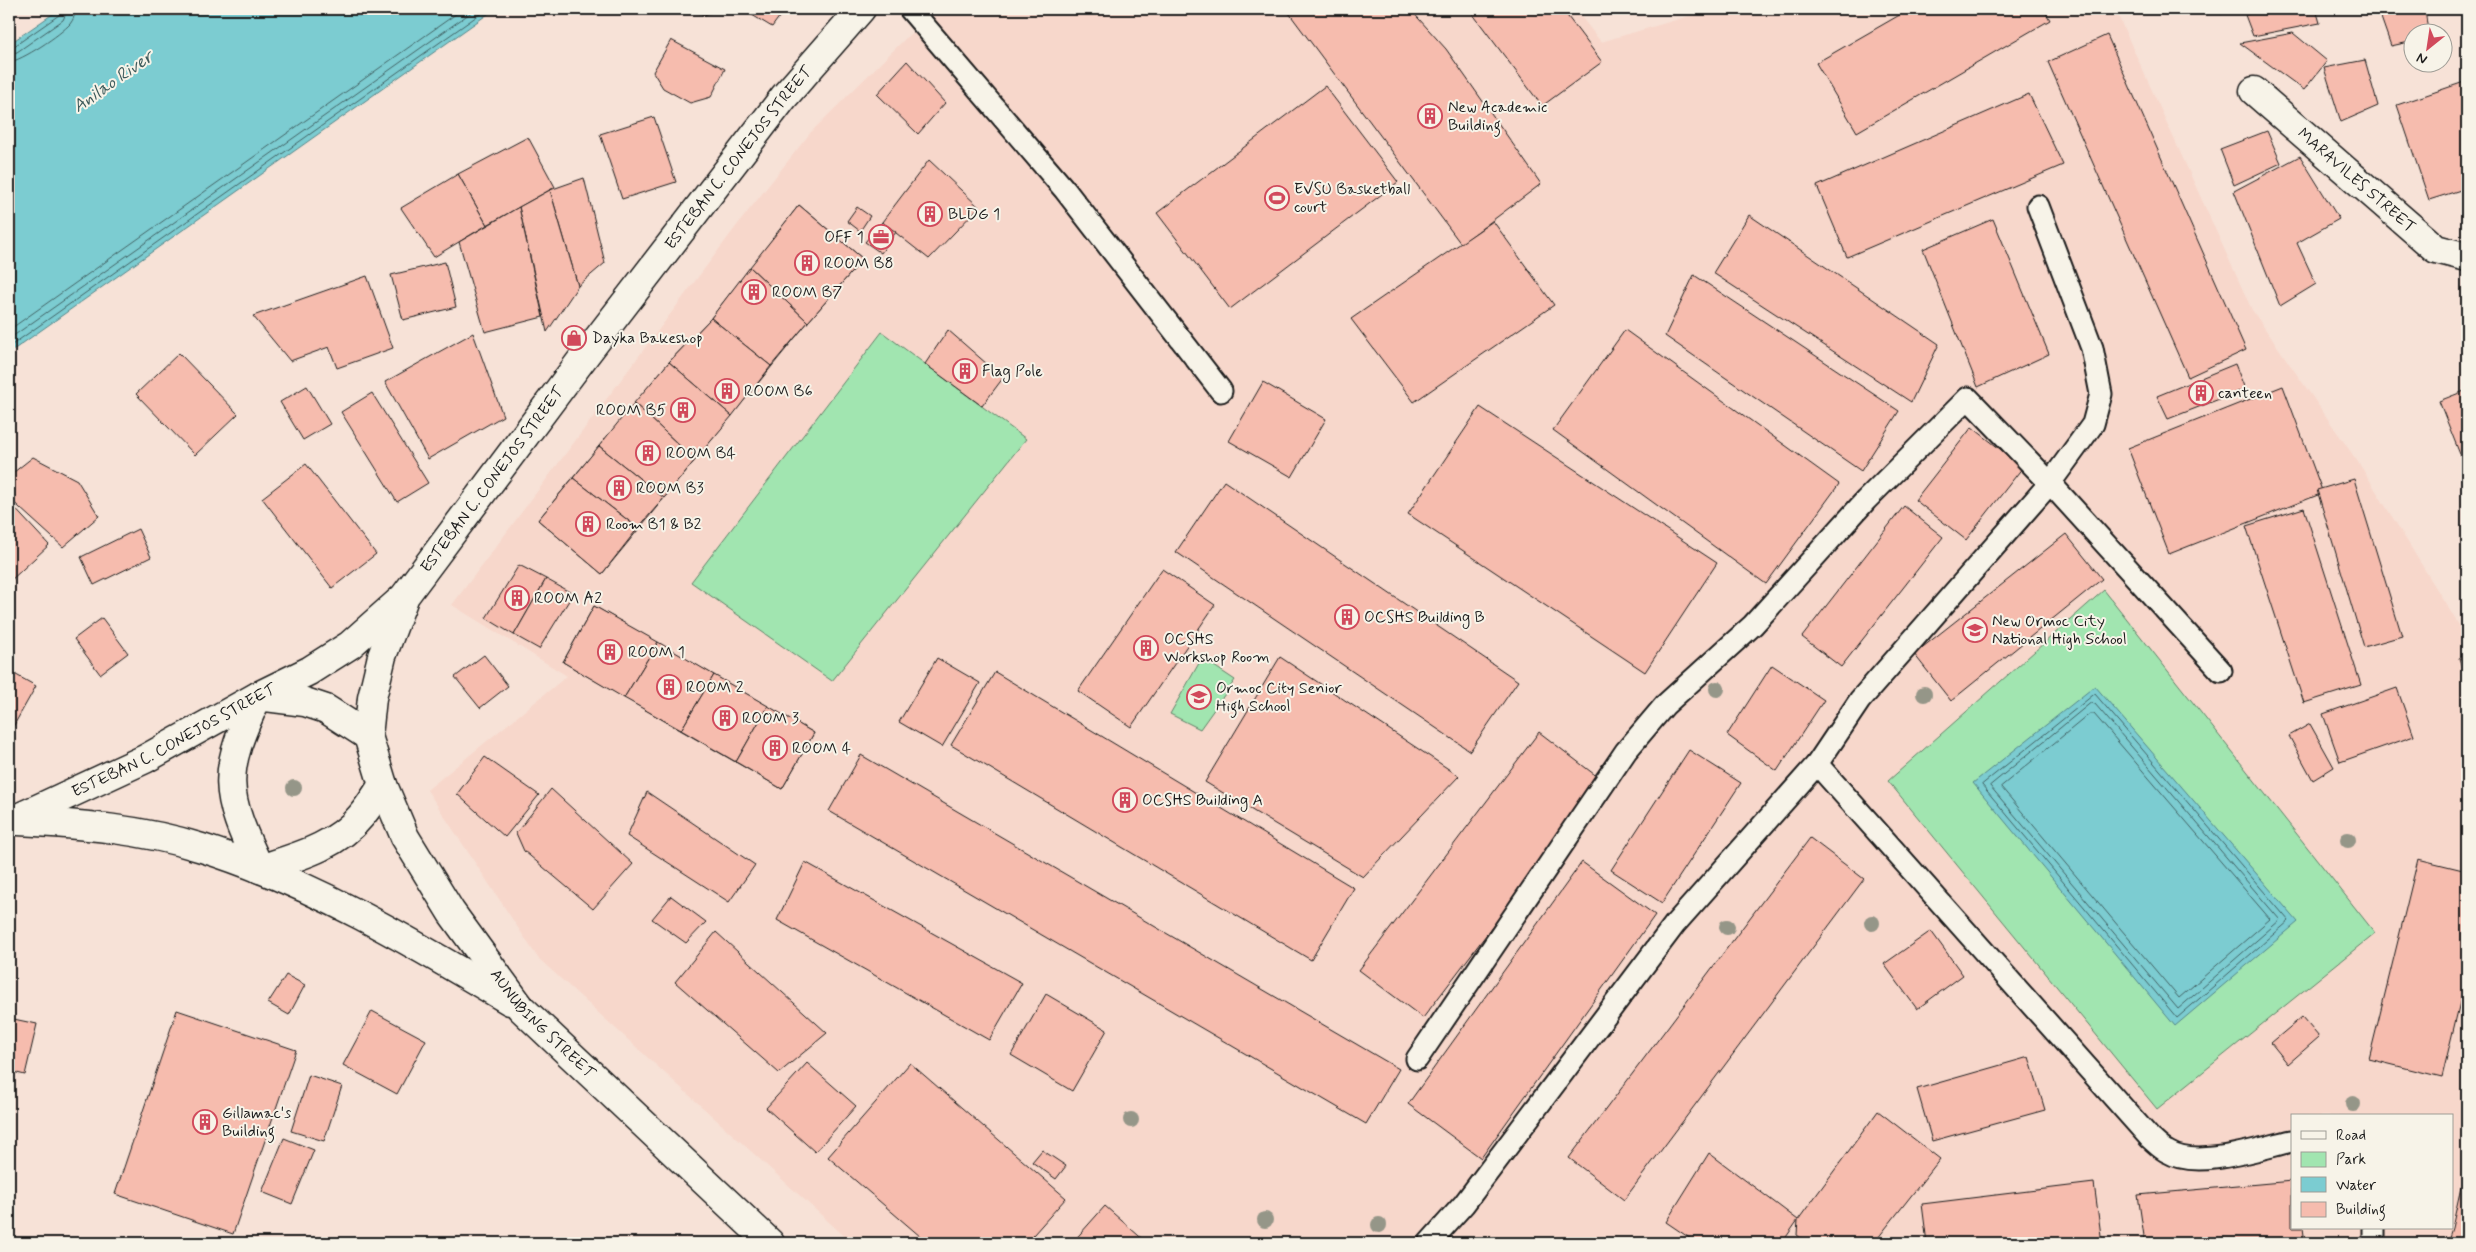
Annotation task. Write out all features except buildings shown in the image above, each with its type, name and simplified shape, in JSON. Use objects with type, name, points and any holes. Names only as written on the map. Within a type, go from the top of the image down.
[{"type":"main road","name":"ESTEBAN C. CONEJOS STREET","points":[[11,821],[145,760],[258,696],[309,671],[350,645],[404,597],[586,354],[784,97],[861,9]]},
{"type":"main road","name":"MARAVILES STREET","points":[[2254,91],[2436,249],[2467,257]]},
{"type":"main road","points":[[376,760],[326,709],[305,702],[258,696],[240,734],[231,767],[231,791],[241,829],[260,869],[304,855],[334,840],[360,818],[376,760],[372,698],[382,656],[404,597]]},
{"type":"main road","name":"AUNUBING STREET","points":[[376,760],[405,837],[446,903],[521,1008],[770,1243]]},
{"type":"main road","name":"ESTEBAN C. CONEJOS STREET","points":[[11,821],[88,824],[146,834],[201,848],[260,869],[389,931],[521,1008]]},
{"type":"lane","points":[[910,9],[1065,190],[1221,391]]},
{"type":"lane","points":[[1429,1243],[1464,1204],[1674,924],[1817,764],[1860,700],[2050,483],[2093,424],[2101,394],[2092,348],[2038,206]]},
{"type":"lane","points":[[1417,1059],[1626,752],[1656,715],[1753,625],[1866,500],[1968,398],[2050,483],[2221,672]]},
{"type":"lane","points":[[1817,764],[2150,1138],[2168,1153],[2192,1159],[2226,1156],[2291,1141]]},
{"type":"lane","points":[[2374,1230],[2374,1243]]},
{"type":"shaded area","name":"New Ormoc City National High School","points":[[941,9],[1575,9],[1601,42],[1713,9],[2115,9],[2252,310],[2362,468],[2465,635],[2467,634],[2467,1243],[852,1243],[538,958],[427,790],[567,676],[452,605],[738,224],[811,132],[909,35]]},
{"type":"green space","points":[[882,332],[1026,439],[832,681],[691,582]]},
{"type":"green space","points":[[2104,590],[2375,933],[2157,1109],[1888,781]]},
{"type":"green space","points":[[1202,658],[1235,680],[1200,729],[1170,714]]},
{"type":"water","name":"Anilao River","points":[[60,9],[495,9],[9,353],[9,44]]},
{"type":"water","points":[[2095,686],[2298,922],[2175,1026],[1973,783]]},
{"type":"place","name":"New Academic Building","points":[[1430,116]]},
{"type":"place","name":"EVSU Basketball court","points":[[1277,198]]},
{"type":"place","name":"BLDG 1","points":[[930,214]]},
{"type":"place","name":"OFF 1","points":[[881,237]]},
{"type":"place","name":"ROOM B8","points":[[807,263]]},
{"type":"place","name":"ROOM B7","points":[[754,292]]},
{"type":"place","name":"Dayka Bakeshop","points":[[574,338]]},
{"type":"place","name":"Flag Pole","points":[[965,371]]},
{"type":"place","name":"ROOM B6","points":[[727,391]]},
{"type":"place","name":"canteen","points":[[2201,393]]},
{"type":"place","name":"ROOM B5","points":[[683,410]]},
{"type":"place","name":"ROOM B4","points":[[648,453]]},
{"type":"place","name":"ROOM B3","points":[[619,488]]},
{"type":"place","name":"Room B1 & B2","points":[[588,524]]},
{"type":"place","name":"ROOM A2","points":[[517,598]]},
{"type":"place","name":"OCSHS Building B","points":[[1347,617]]},
{"type":"place","name":"New Ormoc City National High School","points":[[1975,630]]},
{"type":"place","name":"OCSHS Workshop Room","points":[[1146,648]]},
{"type":"place","name":"ROOM 1","points":[[610,652]]},
{"type":"place","name":"ROOM 2","points":[[669,687]]},
{"type":"place","name":"Ormoc City Senior High School","points":[[1199,697]]},
{"type":"place","name":"ROOM 3","points":[[725,718]]},
{"type":"place","name":"ROOM 4","points":[[775,748]]},
{"type":"place","name":"OCSHS Building A","points":[[1125,800]]},
{"type":"place","name":"Gillamac's Building","points":[[205,1122]]}]
